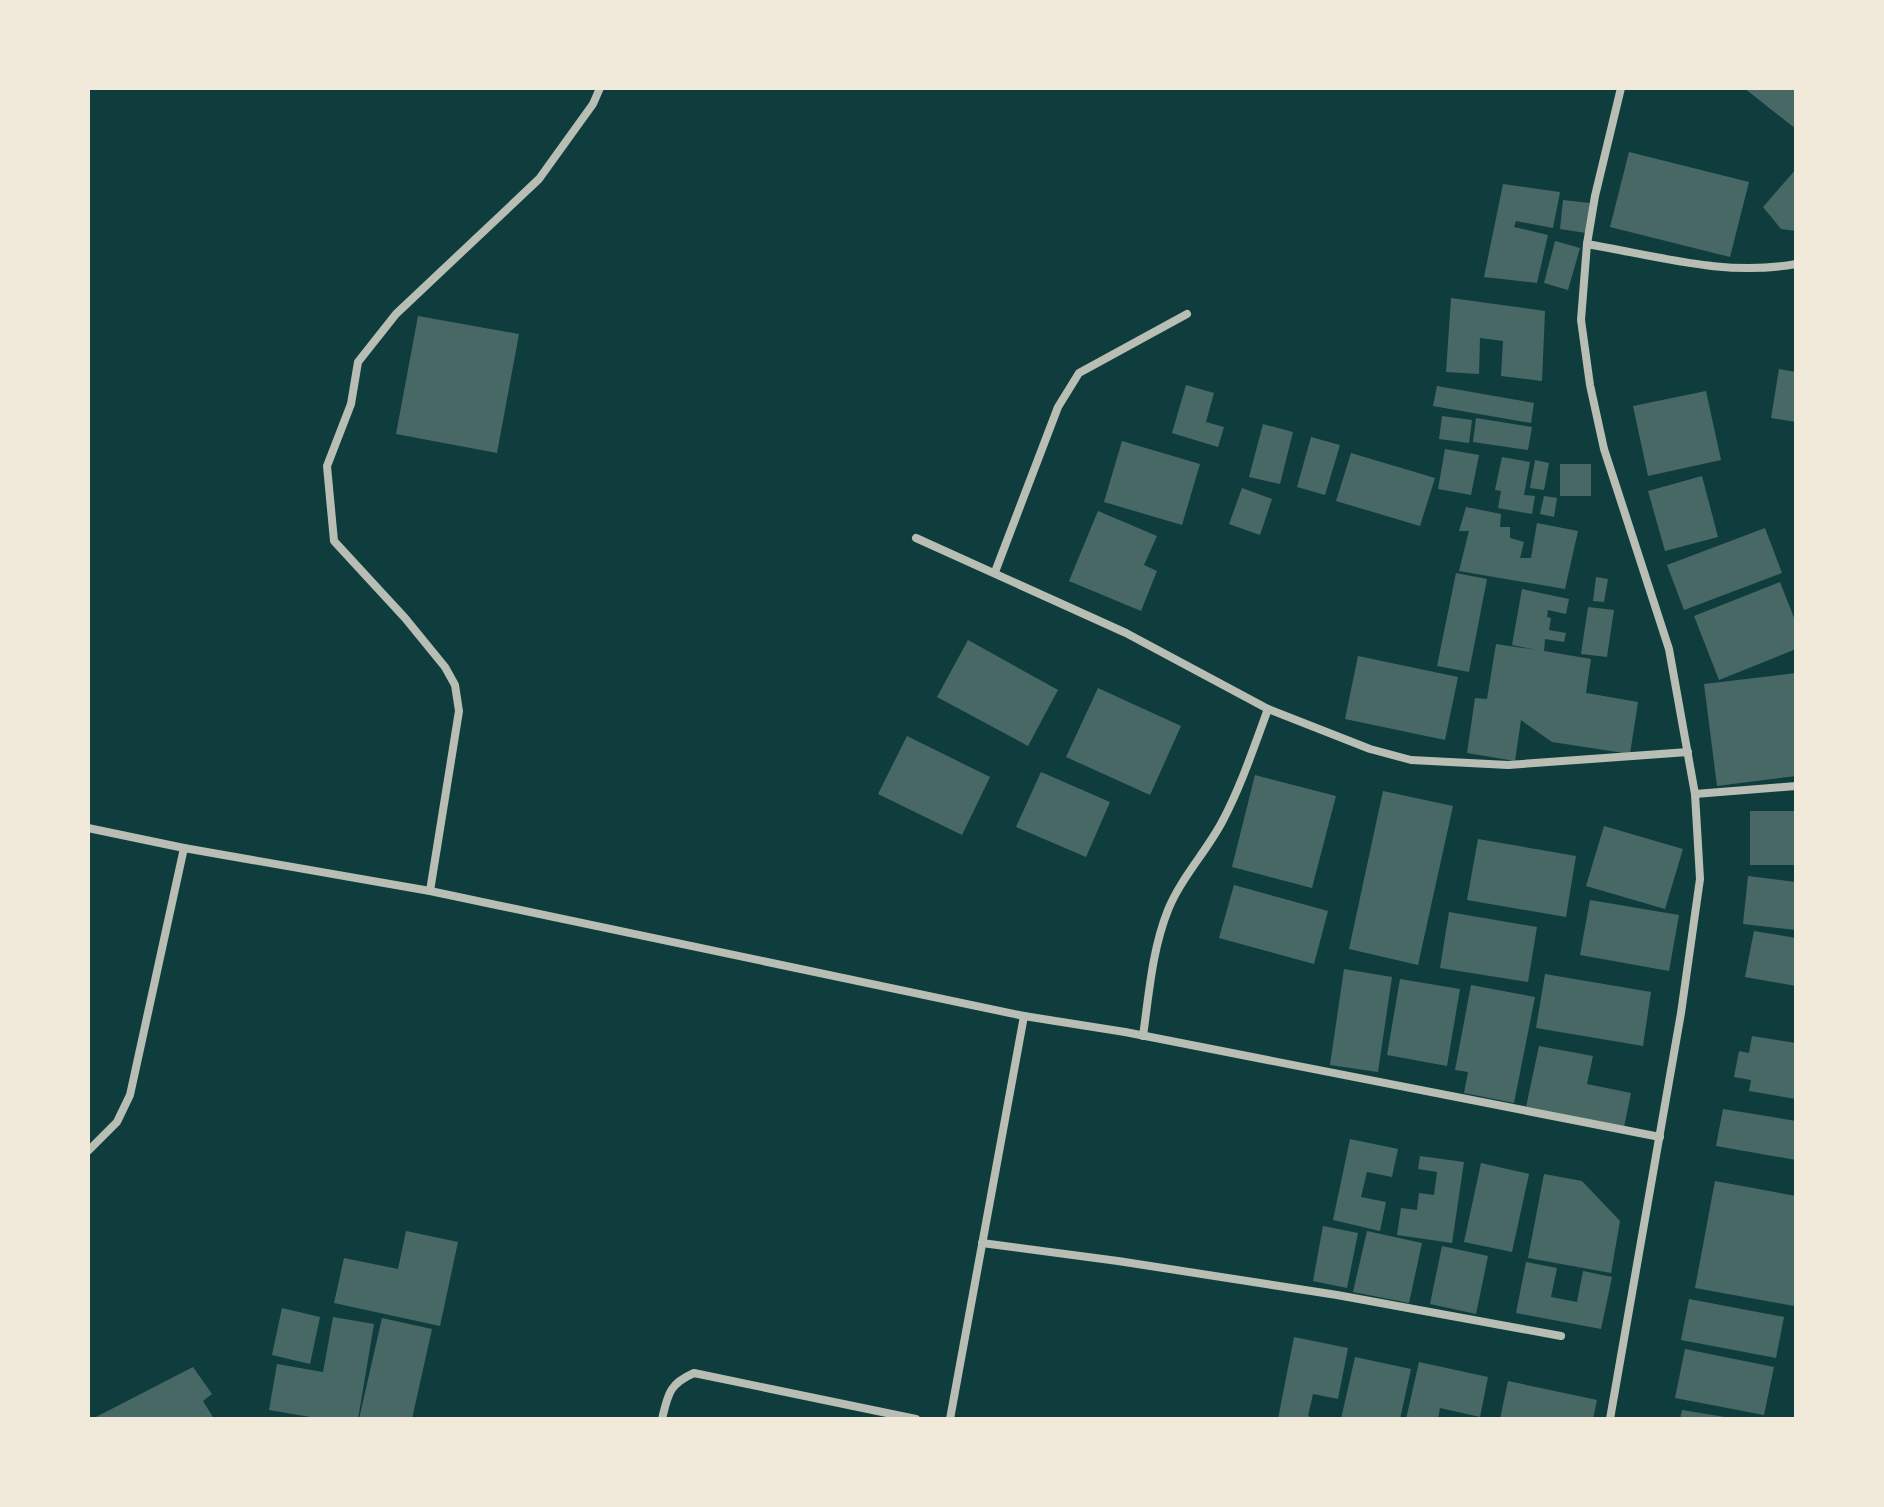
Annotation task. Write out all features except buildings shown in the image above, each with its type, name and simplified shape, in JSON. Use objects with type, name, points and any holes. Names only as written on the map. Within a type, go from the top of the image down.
[{"type":"street","points":[[430,891],[459,711],[455,685],[445,667],[405,618],[334,541],[327,466],[351,404],[358,362],[396,314],[539,179],[593,104],[600,88]]},
{"type":"street","points":[[1610,1419],[1660,1137],[1700,879],[1695,794],[1669,649],[1604,449],[1590,385],[1581,320],[1587,244],[1621,88]]},
{"type":"street","points":[[1587,244],[1726,269],[1765,269],[1796,264]]},
{"type":"street","points":[[995,572],[1058,407],[1079,373],[1187,314]]},
{"type":"street","points":[[916,538],[1126,633],[1268,709],[1370,749],[1411,760],[1508,765],[1688,752]]},
{"type":"street","points":[[1143,1036],[1158,939],[1168,910],[1177,891],[1221,825],[1268,709]]},
{"type":"street","points":[[1695,794],[1796,786]]},
{"type":"street","points":[[88,828],[430,891],[1024,1016],[1143,1036],[1660,1137]]},
{"type":"street","points":[[88,1151],[117,1122],[130,1095],[184,848]]},
{"type":"street","points":[[950,1419],[1024,1016]]},
{"type":"street","points":[[982,1243],[1337,1295],[1561,1336]]},
{"type":"street","points":[[662,1419],[668,1391],[680,1379],[694,1373],[916,1419]]}]
